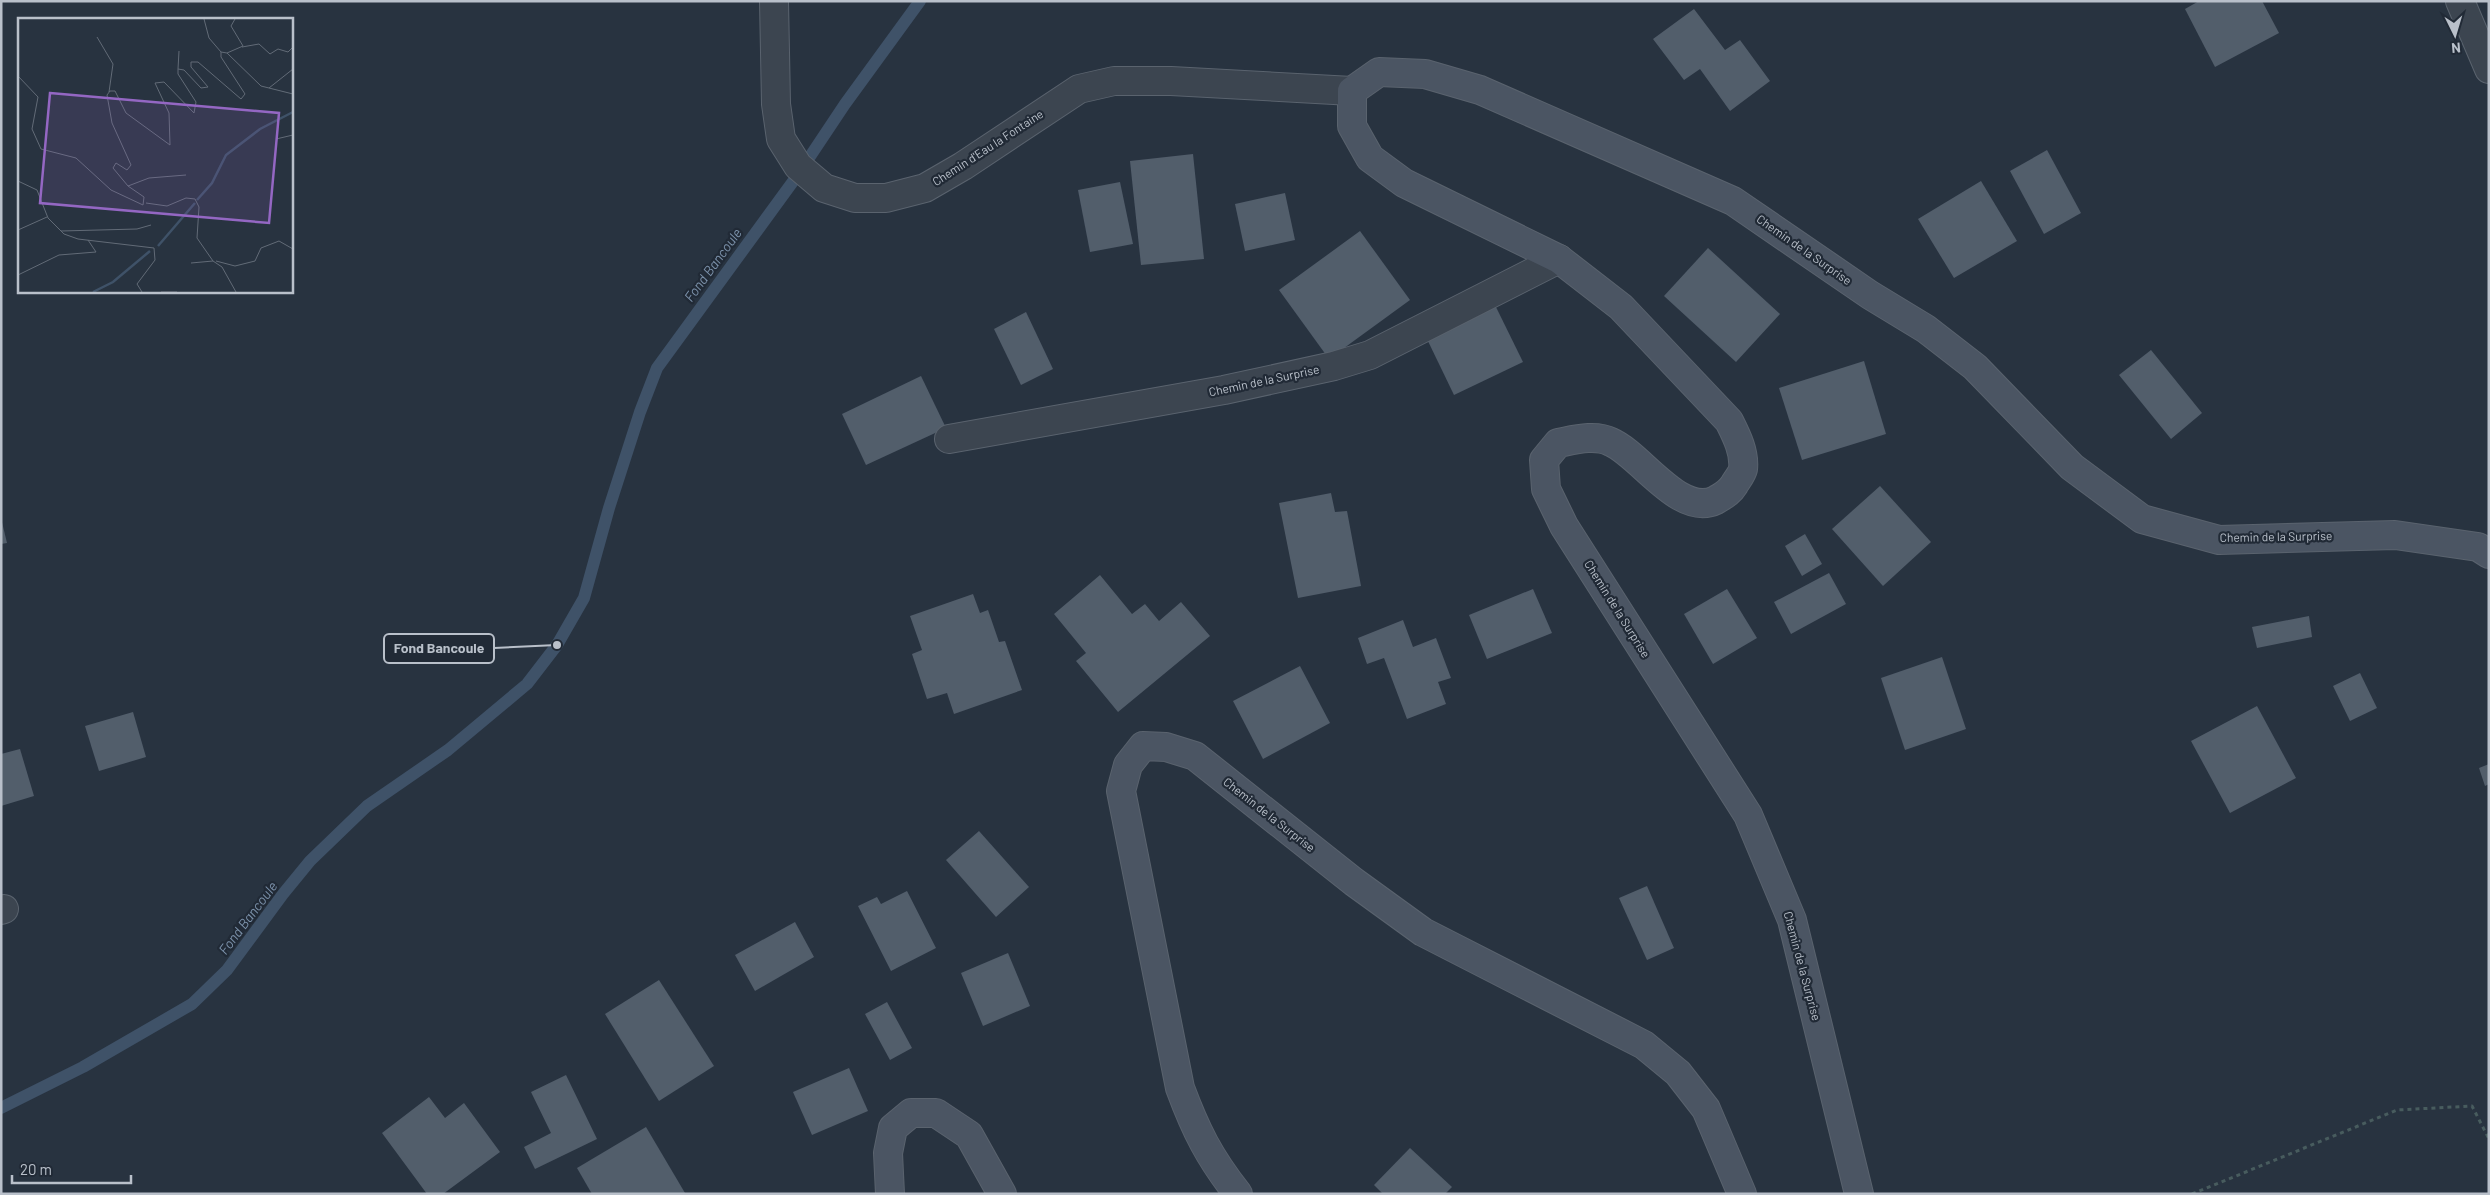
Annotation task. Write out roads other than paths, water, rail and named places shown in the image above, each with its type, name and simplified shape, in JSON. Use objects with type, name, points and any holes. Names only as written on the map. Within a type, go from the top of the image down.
[{"type":"main road","name":"Chemin de la Surprise","points":[[1859,1194],[1792,920],[1748,815],[1564,526],[1546,489],[1544,460],[1558,443],[1585,438],[1610,441],[1649,469],[1666,488],[1690,501],[1710,503],[1730,492],[1743,469],[1740,444],[1729,421],[1621,307],[1559,259],[1404,183],[1370,158],[1352,126],[1352,91],[1380,72],[1425,74],[1480,90],[1734,201],[1870,295],[1933,334],[1974,367],[2072,467],[2142,519],[2219,540],[2395,535],[2478,547],[2489,554]]},
{"type":"main road","name":"Chemin de la Surprise","points":[[1238,1194],[1216,1167],[1194,1128],[1180,1088],[1122,790],[1128,765],[1143,746],[1166,747],[1195,756],[1354,882],[1423,932],[1644,1045],[1678,1073],[1706,1109],[1742,1194]]},
{"type":"main road","points":[[890,1194],[888,1153],[893,1128],[911,1113],[936,1113],[969,1135],[1002,1194]]},
{"type":"street","name":"Chemin d'Eau la Fontaine","points":[[774,1],[776,104],[781,139],[798,166],[824,188],[856,198],[886,198],[925,188],[963,166],[1079,89],[1114,81],[1352,91]]},
{"type":"street","points":[[2460,1],[2489,69]]},
{"type":"street","name":"Chemin de la Surprise","points":[[948,439],[1224,390],[1334,366],[1370,354],[1559,259]]},
{"type":"waterway","name":"Fond Bancoule","points":[[1,1108],[83,1067],[192,1004],[227,970],[310,861],[367,806],[448,750],[527,684],[557,645],[584,598],[609,508],[640,412],[657,368],[797,176],[845,104],[920,1]]},
{"type":"place","name":"Fond Bancoule","points":[[557,645]]}]
